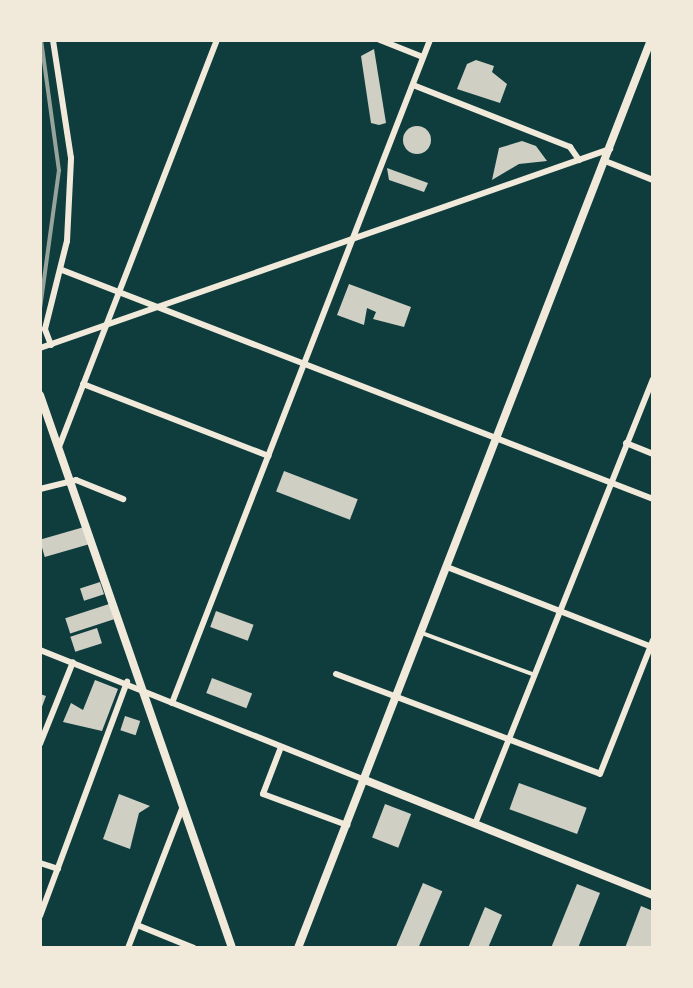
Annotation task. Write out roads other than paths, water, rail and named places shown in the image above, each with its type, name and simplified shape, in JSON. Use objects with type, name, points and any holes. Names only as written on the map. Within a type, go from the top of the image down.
[{"type":"street","points":[[51,345],[45,329],[62,270],[71,158],[53,40]]},
{"type":"street","points":[[59,447],[217,40]]},
{"type":"street","points":[[380,40],[423,57]]},
{"type":"street","points":[[172,703],[430,40]]},
{"type":"street","points":[[298,948],[651,40]]},
{"type":"street","points":[[412,85],[570,147],[579,160]]},
{"type":"street","points":[[40,348],[165,309],[610,149]]},
{"type":"street","points":[[605,161],[653,180]]},
{"type":"street","points":[[62,270],[497,436],[653,499]]},
{"type":"street","points":[[475,824],[557,610],[653,379]]},
{"type":"street","points":[[83,383],[269,456]]},
{"type":"street","points":[[40,395],[232,948]]},
{"type":"street","points":[[626,443],[653,454]]},
{"type":"street","points":[[40,489],[71,482],[123,499]]},
{"type":"street","points":[[336,674],[398,695],[600,774],[652,643],[447,567]]},
{"type":"street","points":[[40,649],[653,895]]},
{"type":"street","points":[[40,744],[73,662]]},
{"type":"street","points":[[40,916],[127,682]]},
{"type":"street","points":[[281,747],[263,794],[347,825]]},
{"type":"street","points":[[128,948],[182,808]]},
{"type":"street","points":[[40,863],[58,869]]},
{"type":"street","points":[[137,925],[194,948]]},
{"type":"lane","points":[[422,632],[532,674]]},
{"type":"railway","points":[[40,309],[59,171],[41,40]]}]
